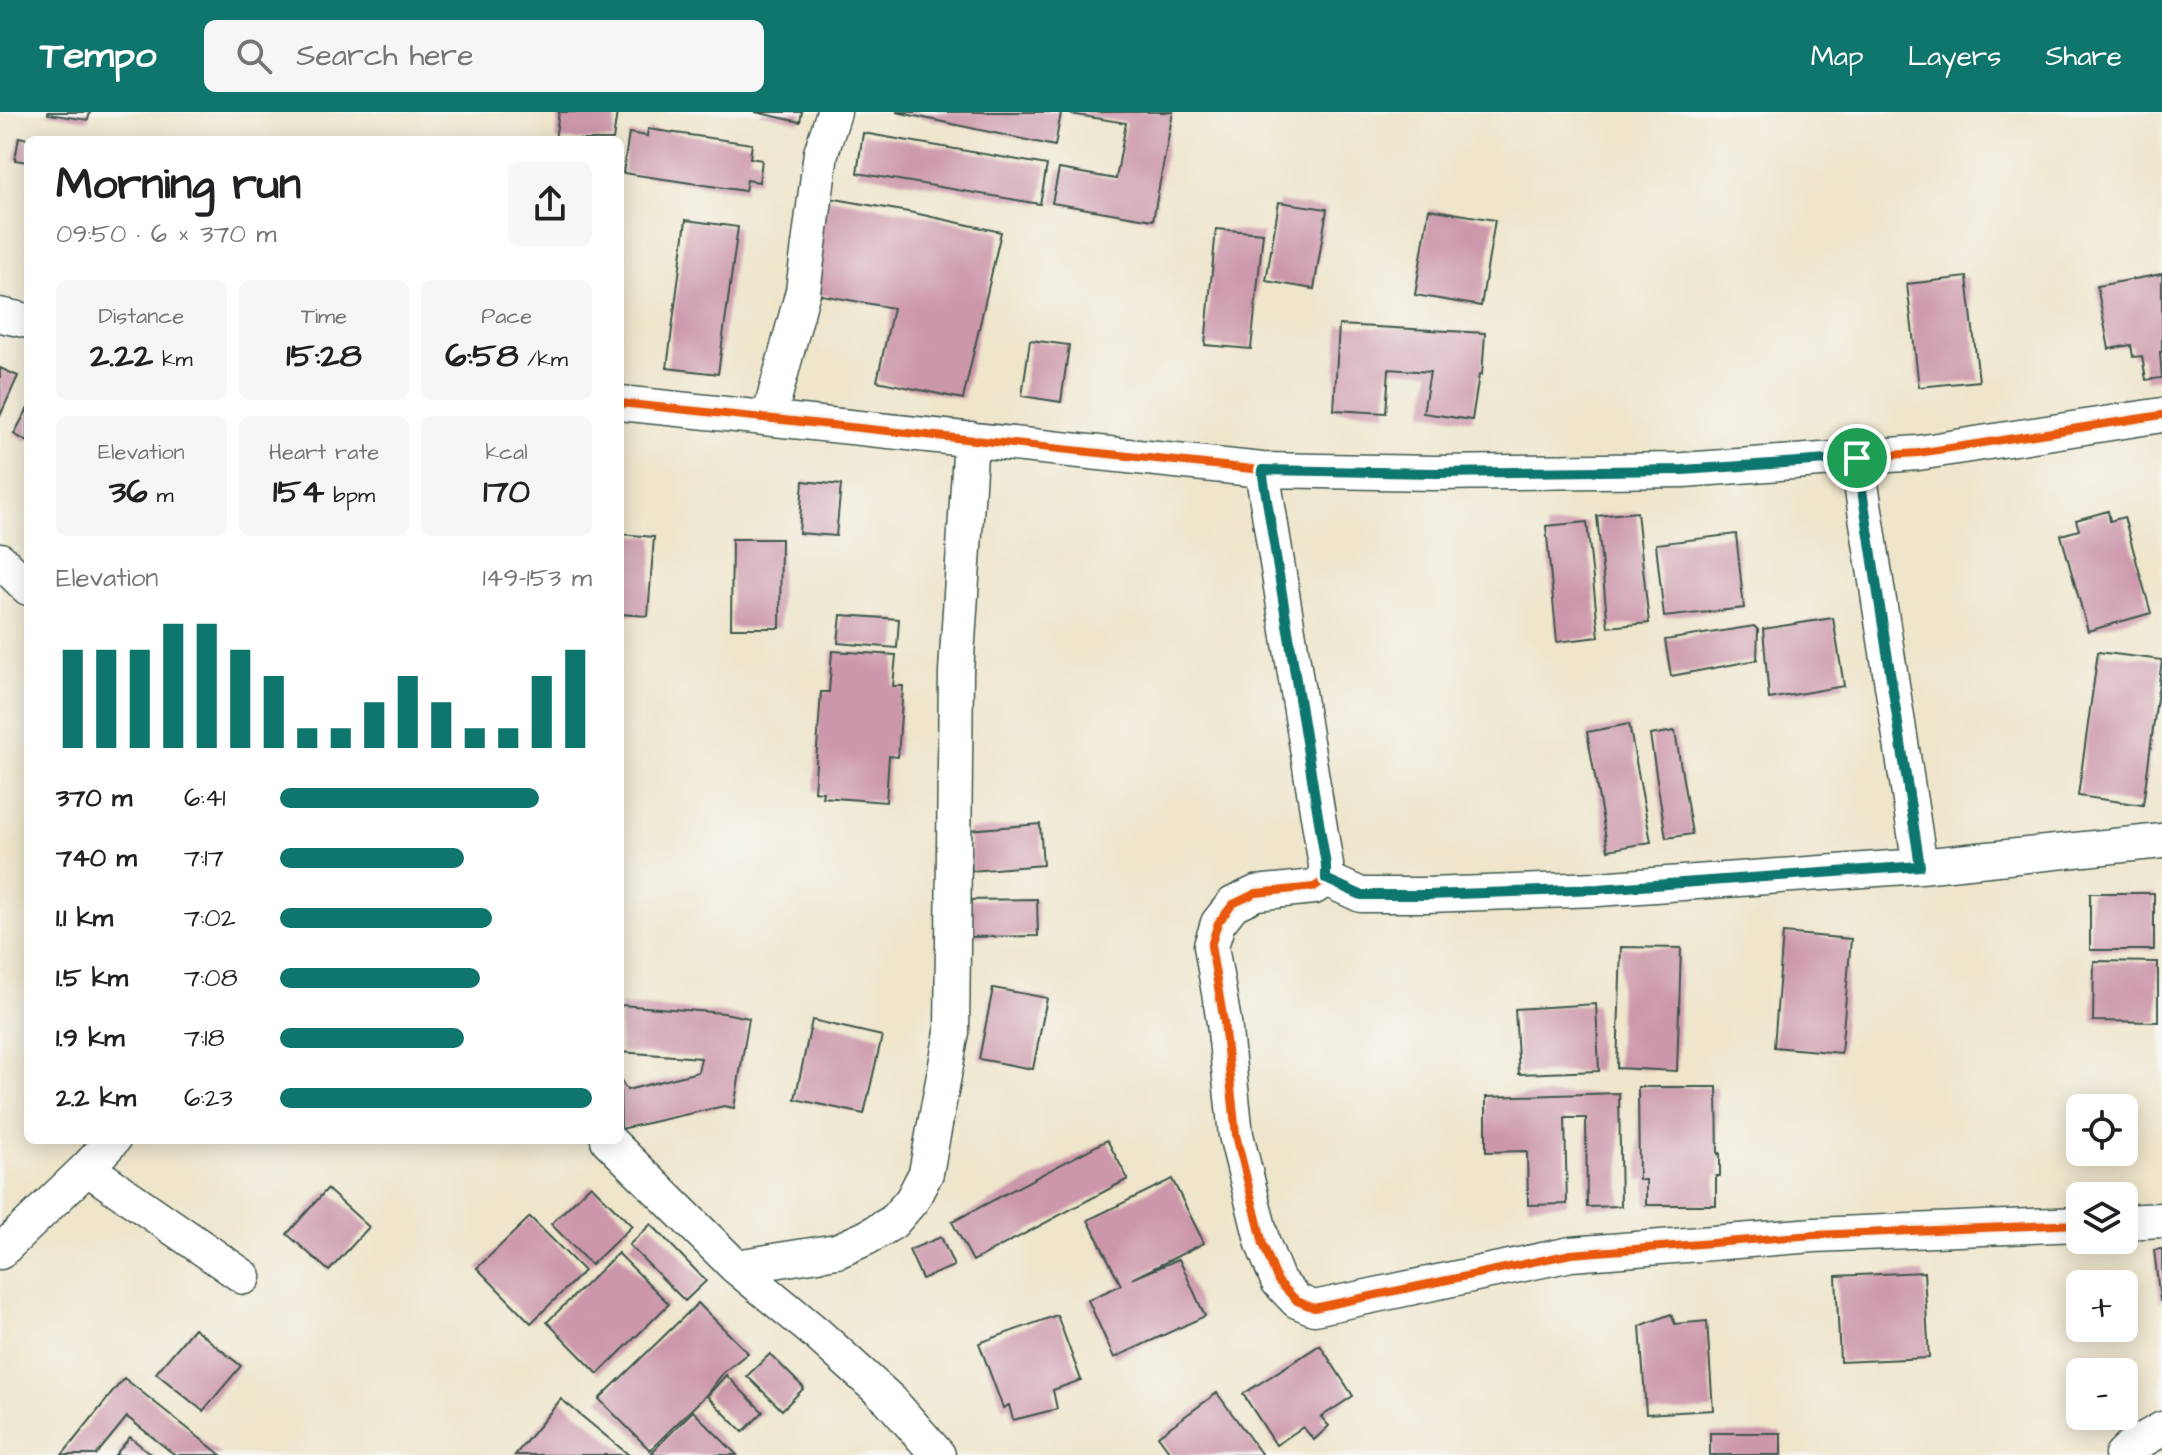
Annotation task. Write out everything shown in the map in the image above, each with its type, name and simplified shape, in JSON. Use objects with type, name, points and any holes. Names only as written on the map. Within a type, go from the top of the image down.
[{"type":"street","points":[[769,418],[803,291],[821,153],[834,112]]},
{"type":"street","points":[[0,315],[24,320]]},
{"type":"street","points":[[624,403],[1262,470],[1435,473],[1683,470],[1857,458],[1918,453],[2162,415]]},
{"type":"street","points":[[736,1267],[837,1251],[866,1238],[893,1222],[912,1200],[926,1173],[952,1032],[956,672],[971,439]]},
{"type":"street","points":[[1857,458],[1920,866]]},
{"type":"street","points":[[1262,470],[1326,879]]},
{"type":"street","points":[[0,560],[24,584]]},
{"type":"street","points":[[1326,879],[1361,895],[1598,889],[1920,866],[2162,841]]},
{"type":"street","points":[[1326,879],[1314,887],[1256,893],[1233,904],[1218,923],[1211,946],[1224,1022],[1236,1135],[1263,1244],[1278,1281],[1297,1301],[1314,1308],[1571,1254],[1814,1235],[2066,1225]]},
{"type":"street","points":[[0,1252],[109,1144]]},
{"type":"street","points":[[612,1144],[736,1267],[890,1400],[938,1455]]},
{"type":"street","points":[[87,1168],[244,1277]]},
{"type":"street","points":[[2138,1221],[2162,1220]]},
{"type":"street","points":[[2122,1455],[2162,1429]]},
{"type":"building","points":[[48,112],[90,112],[88,120]]},
{"type":"building","points":[[559,112],[617,112],[614,136],[556,136]]},
{"type":"building","points":[[755,112],[802,112],[800,122]]},
{"type":"building","points":[[896,112],[1057,112],[1061,113],[1055,146]]},
{"type":"building","points":[[1070,112],[1173,112],[1153,220],[1052,203],[1059,169],[1116,179],[1126,123]]},
{"type":"building","points":[[648,129],[752,144],[750,158],[762,160],[759,182],[747,180],[745,191],[624,173],[629,133],[647,136]]},
{"type":"building","points":[[863,133],[1047,165],[1040,204],[857,173]]},
{"type":"building","points":[[19,137],[24,138],[24,161],[15,160]]},
{"type":"building","points":[[824,197],[1001,232],[963,399],[877,381],[893,308],[805,292]]},
{"type":"building","points":[[1279,202],[1327,209],[1314,289],[1266,281]]},
{"type":"building","points":[[1429,209],[1495,220],[1481,306],[1415,295]]},
{"type":"building","points":[[686,220],[738,227],[718,374],[667,368]]},
{"type":"building","points":[[1216,229],[1263,233],[1251,349],[1205,345]]},
{"type":"building","points":[[2162,274],[2162,378],[2146,380],[2142,356],[2133,357],[2131,345],[2109,349],[2097,286]]},
{"type":"building","points":[[1967,277],[1979,381],[1919,387],[1907,284]]},
{"type":"building","points":[[1339,325],[1485,333],[1482,375],[1479,375],[1472,420],[1423,413],[1430,372],[1389,369],[1386,413],[1334,410]]},
{"type":"building","points":[[1030,340],[1069,345],[1061,402],[1022,396]]},
{"type":"building","points":[[0,368],[18,376],[0,416]]},
{"type":"building","points":[[24,415],[24,440],[14,434]]},
{"type":"building","points":[[803,481],[841,485],[836,536],[799,533]]},
{"type":"building","points":[[2108,511],[2110,521],[2124,517],[2151,613],[2088,631],[2061,535],[2079,530],[2076,520]]},
{"type":"building","points":[[1637,512],[1649,623],[1608,627],[1597,516]]},
{"type":"building","points":[[1587,522],[1599,637],[1557,642],[1546,526]]},
{"type":"building","points":[[624,534],[654,537],[648,616],[624,614]]},
{"type":"building","points":[[1736,534],[1744,608],[1664,617],[1656,544]]},
{"type":"building","points":[[732,539],[781,539],[780,628],[731,628]]},
{"type":"building","points":[[841,615],[899,619],[897,648],[838,643]]},
{"type":"building","points":[[1833,618],[1844,686],[1769,699],[1763,629]]},
{"type":"building","points":[[1754,626],[1758,630],[1757,660],[1671,676],[1665,640]]},
{"type":"building","points":[[832,651],[896,655],[893,686],[903,686],[898,757],[889,756],[886,802],[822,797],[823,792],[814,791],[821,692],[829,692]]},
{"type":"building","points":[[2098,652],[2162,660],[2143,805],[2078,796]]},
{"type":"building","points":[[1629,724],[1651,842],[1608,850],[1587,732]]},
{"type":"building","points":[[1675,731],[1692,834],[1666,838],[1650,735]]},
{"type":"building","points":[[1040,824],[1043,865],[972,871],[969,830]]},
{"type":"building","points":[[2090,893],[2154,893],[2154,950],[2090,950]]},
{"type":"building","points":[[1037,899],[1038,936],[961,937],[960,900]]},
{"type":"building","points":[[1783,933],[1851,939],[1841,1053],[1774,1047]]},
{"type":"building","points":[[1621,947],[1681,948],[1677,1071],[1617,1068]]},
{"type":"building","points":[[2094,961],[2158,962],[2158,1022],[2093,1021]]},
{"type":"building","points":[[993,988],[1047,998],[1033,1069],[979,1059]]},
{"type":"building","points":[[1596,1004],[1599,1071],[1519,1074],[1515,1009]]},
{"type":"building","points":[[624,1005],[724,1013],[749,1018],[734,1108],[724,1106],[624,1128],[624,1085],[627,1090],[698,1072],[701,1058],[624,1052]]},
{"type":"building","points":[[812,1020],[882,1036],[864,1114],[795,1099]]},
{"type":"building","points":[[1638,1087],[1717,1087],[1720,1176],[1716,1176],[1716,1205],[1646,1205],[1646,1180],[1639,1180]]},
{"type":"building","points":[[1619,1093],[1621,1206],[1587,1207],[1586,1118],[1565,1118],[1567,1204],[1528,1205],[1527,1151],[1486,1152],[1486,1097]]},
{"type":"building","points":[[1107,1140],[1128,1179],[973,1261],[952,1222]]},
{"type":"building","points":[[1172,1179],[1204,1243],[1132,1279],[1179,1259],[1205,1316],[1114,1358],[1088,1300],[1121,1285],[1088,1220]]},
{"type":"building","points":[[591,1185],[632,1226],[591,1265],[551,1224]]},
{"type":"building","points":[[327,1189],[369,1227],[329,1271],[287,1234]]},
{"type":"building","points":[[530,1217],[584,1271],[531,1323],[477,1268]]},
{"type":"building","points":[[651,1224],[706,1281],[685,1301],[629,1245]]},
{"type":"building","points":[[941,1237],[954,1266],[922,1279],[909,1250]]},
{"type":"building","points":[[2162,1249],[2162,1301],[2160,1301],[2154,1250]]},
{"type":"building","points":[[618,1253],[669,1304],[598,1374],[547,1322]]},
{"type":"building","points":[[1924,1272],[1929,1358],[1840,1362],[1836,1276]]},
{"type":"building","points":[[698,1303],[748,1353],[724,1372],[706,1395],[650,1450],[599,1399]]},
{"type":"building","points":[[1671,1314],[1675,1324],[1707,1321],[1713,1410],[1646,1414],[1640,1326]]},
{"type":"building","points":[[1057,1315],[1081,1380],[1053,1390],[1057,1409],[1013,1420],[1009,1405],[1003,1408],[979,1343]]},
{"type":"building","points":[[194,1328],[241,1366],[203,1411],[156,1373]]},
{"type":"building","points":[[1320,1345],[1353,1396],[1321,1417],[1329,1426],[1314,1440],[1303,1427],[1276,1445],[1243,1394]]},
{"type":"building","points":[[770,1354],[804,1388],[782,1410],[747,1376]]},
{"type":"building","points":[[726,1375],[763,1412],[743,1432],[707,1396]]},
{"type":"building","points":[[124,1378],[221,1455],[175,1455],[127,1417],[96,1455],[62,1455]]},
{"type":"building","points":[[1217,1393],[1262,1455],[1172,1455],[1158,1436]]},
{"type":"building","points":[[561,1399],[629,1455],[515,1455]]},
{"type":"building","points":[[693,1411],[737,1455],[655,1455],[652,1452]]},
{"type":"building","points":[[1710,1433],[1781,1433],[1781,1455],[1710,1455]]},
{"type":"building","points":[[130,1437],[152,1455],[115,1455]]},
{"type":"cycle path","points":[[624,403],[1262,470],[1435,473],[1683,470],[1918,453],[2162,415]]},
{"type":"cycle path","points":[[1262,470],[1326,879],[1314,887],[1256,893],[1233,904],[1218,923],[1211,946],[1224,1022],[1236,1135],[1263,1244],[1278,1281],[1297,1301],[1314,1308],[1571,1254],[1814,1235],[2066,1225]]},
{"type":"route","points":[[1857,458],[1920,866],[1598,889],[1427,895],[1361,895],[1326,879],[1262,470],[1435,473],[1683,470],[1857,458]]}]
